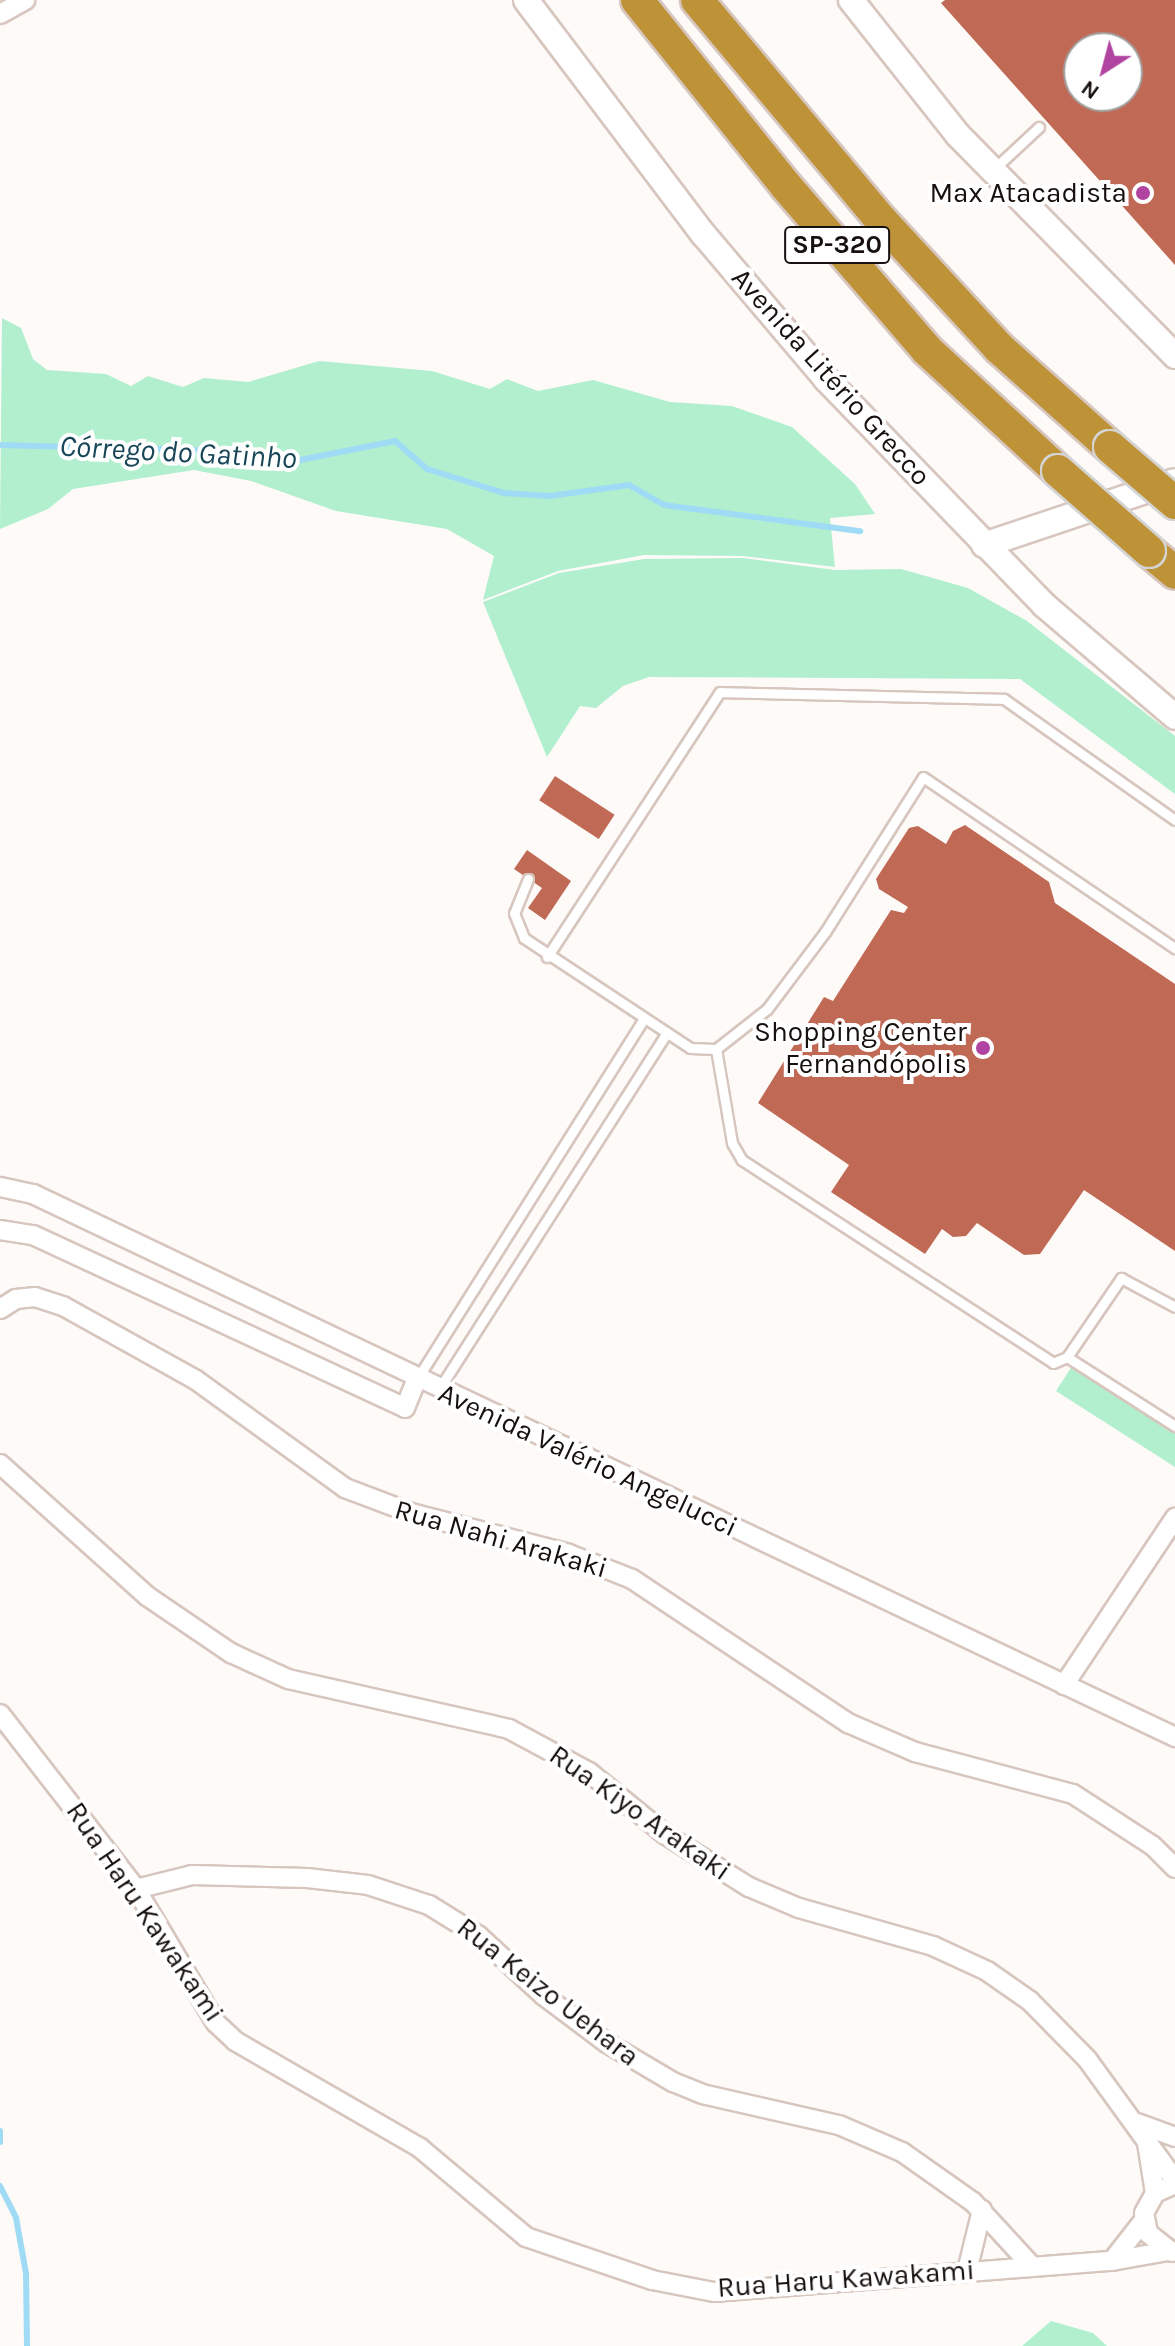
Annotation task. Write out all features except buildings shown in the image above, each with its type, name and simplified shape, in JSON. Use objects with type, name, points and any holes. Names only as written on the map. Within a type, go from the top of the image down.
[{"type":"highway","name":"SP-320","points":[[637,0],[786,186],[927,350],[1175,573]]},
{"type":"highway","name":"SP-320","points":[[697,0],[881,220],[999,348],[1175,503]]},
{"type":"main road","name":"Avenida Litério Grecco","points":[[526,0],[704,235],[826,379],[1054,614],[1175,717]]},
{"type":"main road","points":[[851,0],[992,171],[1175,356]]},
{"type":"main road","points":[[984,545],[1175,481]]},
{"type":"street","points":[[0,14],[25,0]]},
{"type":"street","name":"Avenida Valério Angelucci","points":[[0,1187],[33,1194],[1175,1737]]},
{"type":"street","name":"Avenida Valério Angelucci","points":[[0,1230],[33,1235],[405,1408],[417,1379]]},
{"type":"street","name":"Rua Nahi Arakaki","points":[[0,1309],[16,1299],[35,1297],[63,1306],[196,1380],[345,1488],[411,1513],[569,1554],[632,1579],[848,1723],[915,1752],[1073,1794],[1143,1839],[1175,1868]]},
{"type":"street","name":"Rua Kiyo Arakaki","points":[[0,1464],[147,1596],[231,1653],[296,1681],[509,1729],[589,1772],[666,1835],[749,1887],[799,1908],[933,1946],[987,1971],[1047,2018],[1141,2130],[1175,2182]]},
{"type":"street","points":[[1064,1685],[1175,1518]]},
{"type":"street","name":"Rua Haru Kawakami","points":[[0,1714],[136,1889],[216,2023],[235,2041],[420,2148],[526,2237],[652,2280],[714,2292],[1112,2261],[1171,2252]]},
{"type":"street","name":"Rua Keizo Uehara","points":[[136,1889],[178,1876],[208,1875],[335,1880],[409,1897],[461,1922],[574,2019],[673,2082],[877,2138],[982,2210],[1031,2265]]},
{"type":"street","points":[[1112,2261],[1144,2220],[1155,2193],[1141,2130]]},
{"type":"street","name":"Rua Kiyo Arakaki","points":[[1141,2130],[1175,2137]]},
{"type":"street","points":[[1155,2193],[1175,2182]]},
{"type":"street","points":[[967,2271],[982,2210]]},
{"type":"street","points":[[1144,2220],[1148,2233],[1171,2252]]},
{"type":"lane","points":[[992,171],[1039,127]]},
{"type":"lane","points":[[547,957],[720,692],[1004,699],[1175,820]]},
{"type":"lane","points":[[528,879],[514,913],[516,924],[547,957],[665,1035],[690,1048],[716,1049],[756,1021],[825,932],[923,777],[1175,948]]},
{"type":"lane","points":[[417,1379],[643,1020]]},
{"type":"lane","points":[[439,1389],[665,1035]]},
{"type":"lane","points":[[716,1049],[732,1143],[742,1160],[1053,1363],[1067,1357],[1121,1278],[1175,1307]]},
{"type":"lane","points":[[1067,1357],[1175,1426]]},
{"type":"green space","points":[[2,318],[21,328],[33,359],[47,370],[106,374],[131,386],[148,376],[183,387],[204,378],[248,382],[319,361],[432,371],[490,389],[507,379],[538,391],[593,380],[670,402],[732,406],[792,427],[855,484],[875,514],[830,518],[835,567],[743,556],[644,555],[558,571],[483,600],[494,556],[447,529],[336,511],[251,481],[194,470],[73,489],[48,509],[0,529]]},
{"type":"green space","points":[[743,558],[835,570],[901,569],[968,588],[1027,621],[1175,736],[1175,794],[1020,679],[649,677],[623,686],[596,708],[580,706],[547,757],[483,602],[559,573],[644,559]]},
{"type":"green space","points":[[1074,1363],[1175,1428],[1175,1467],[1056,1391]]},
{"type":"green space","points":[[1051,2321],[1093,2333],[1107,2346],[1022,2346]]},
{"type":"waterway","name":"Córrego do Gatinho","points":[[0,445],[237,451],[300,460],[395,441],[427,469],[504,493],[550,496],[629,485],[664,505],[860,531]]},
{"type":"waterway","points":[[0,2131],[0,2142]]},
{"type":"waterway","points":[[0,2186],[16,2218],[26,2273],[27,2346]]},
{"type":"place","name":"Max Atacadista","points":[[1143,193]]},
{"type":"place","name":"Shopping Center Fernandópolis","points":[[983,1048]]}]
